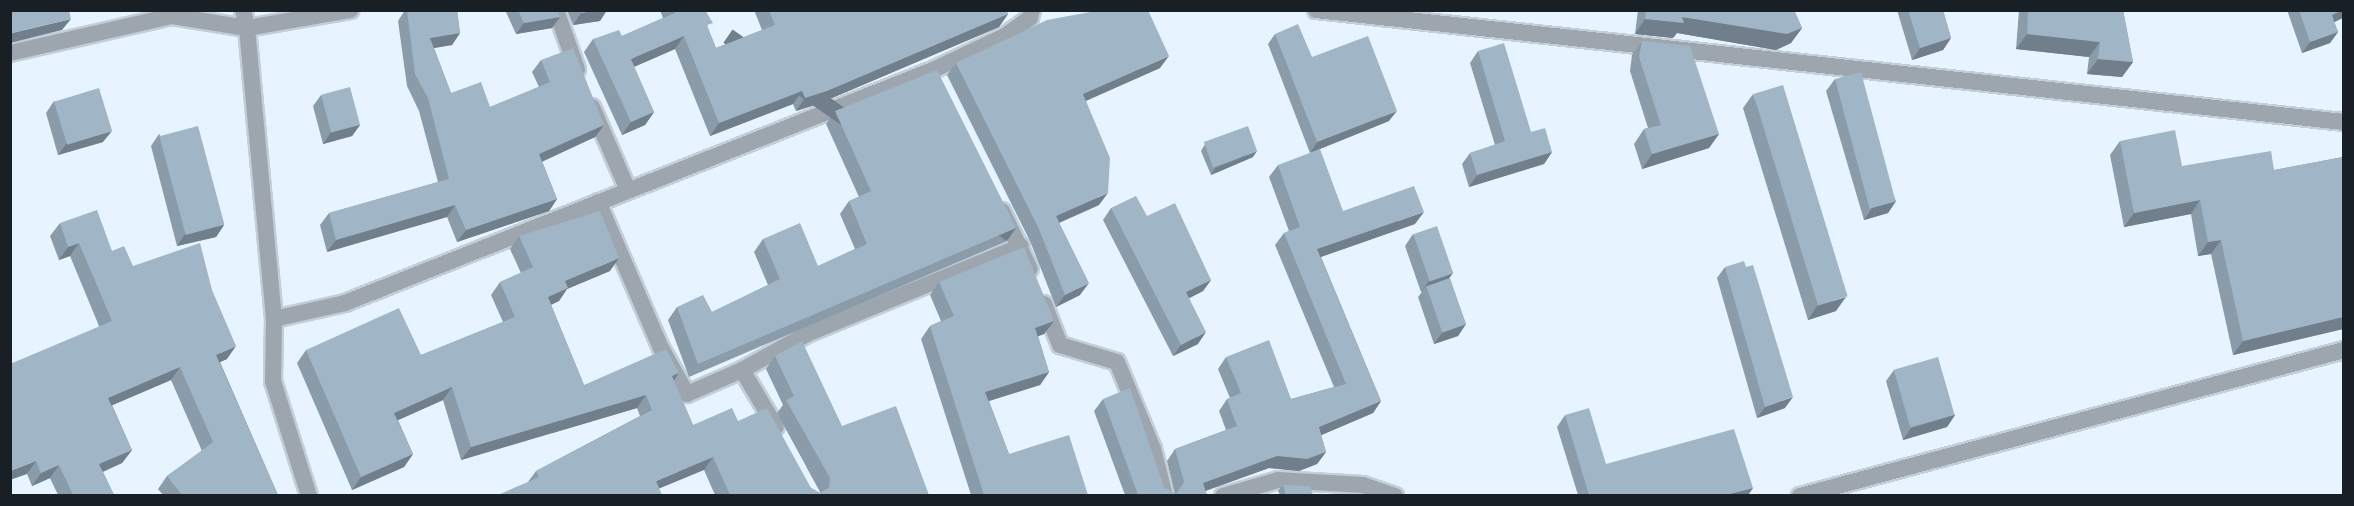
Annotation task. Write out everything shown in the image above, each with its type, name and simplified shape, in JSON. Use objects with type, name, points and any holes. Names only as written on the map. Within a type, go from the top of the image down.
[{"type":"street","points":[[243,10],[247,28],[274,320],[273,381],[309,495]]},
{"type":"street","points":[[10,52],[172,16],[247,28],[350,10]]},
{"type":"street","points":[[556,10],[627,188]]},
{"type":"street","points":[[274,320],[345,303],[598,202],[627,188],[933,70],[1005,36],[1030,18],[1032,10]]},
{"type":"street","points":[[1316,10],[2343,122]]},
{"type":"street","points":[[933,70],[942,90]]},
{"type":"street","points":[[992,193],[1021,246],[1060,345],[1118,362],[1153,449],[1165,495]]},
{"type":"street","points":[[598,202],[661,348],[687,394],[742,370],[808,333],[1021,246]]},
{"type":"street","points":[[1800,495],[2343,350]]},
{"type":"street","points":[[742,370],[786,446]]},
{"type":"street","points":[[1223,495],[1278,480],[1363,486],[1395,495]]},
{"type":"building","points":[[10,10],[69,10],[71,19],[12,33]]},
{"type":"building","points":[[407,10],[457,10],[460,33],[430,38],[451,93],[481,82],[490,107],[550,82],[541,60],[573,48],[604,125],[539,154],[557,199],[466,230],[455,205],[336,240],[329,213],[449,179],[428,98],[415,74]]},
{"type":"building","points":[[518,10],[557,10],[560,17],[524,23]]},
{"type":"building","points":[[580,10],[600,10],[581,13]]},
{"type":"building","points":[[674,10],[705,10],[713,23],[707,25],[716,48],[775,25],[769,10],[848,10],[849,12],[853,10],[1007,10],[1008,14],[827,91],[805,98],[802,91],[719,123],[684,36],[631,59],[654,112],[631,122],[593,39],[619,30],[622,36],[675,13]]},
{"type":"building","points":[[1101,10],[1148,10],[1169,56],[1083,94],[1110,158],[1108,193],[1056,216],[1089,283],[1065,295],[1039,229],[956,63],[1047,20]]},
{"type":"building","points":[[1646,10],[1794,10],[1802,28],[1787,34],[1682,17],[1684,23],[1645,19]]},
{"type":"building","points":[[1908,10],[1943,10],[1951,38],[1920,48]]},
{"type":"building","points":[[2028,10],[2123,10],[2133,62],[2098,59],[2100,42],[2027,34]]},
{"type":"building","points":[[2299,10],[2342,10],[2332,15],[2338,32],[2310,42]]},
{"type":"building","points":[[1298,24],[1312,57],[1368,36],[1397,111],[1317,142],[1275,34]]},
{"type":"building","points":[[1642,41],[1690,46],[1719,134],[1652,154],[1644,129],[1661,125],[1639,57]]},
{"type":"building","points":[[1504,43],[1531,132],[1545,128],[1552,152],[1477,175],[1470,153],[1505,141],[1478,51]]},
{"type":"building","points":[[937,70],[1016,228],[698,364],[677,307],[703,295],[712,312],[780,279],[763,239],[800,223],[818,266],[867,244],[849,201],[871,191],[835,111]]},
{"type":"building","points":[[1861,72],[1896,201],[1870,208],[1835,79]]},
{"type":"building","points":[[1783,85],[1848,296],[1818,305],[1753,94]]},
{"type":"building","points":[[350,87],[360,125],[331,132],[321,95]]},
{"type":"building","points":[[99,88],[112,131],[67,145],[54,102]]},
{"type":"building","points":[[198,126],[224,225],[186,235],[159,136]]},
{"type":"building","points":[[1248,126],[1257,151],[1213,167],[1204,142]]},
{"type":"building","points":[[2175,130],[2182,166],[2271,151],[2274,170],[2343,157],[2343,317],[2243,341],[2221,240],[2208,242],[2200,200],[2134,213],[2120,141]]},
{"type":"building","points":[[1320,149],[1343,211],[1414,186],[1424,212],[1317,249],[1381,401],[1319,427],[1326,452],[1307,459],[1277,456],[1203,483],[1207,495],[1138,495],[1103,399],[1130,388],[1164,487],[1176,494],[1184,482],[1175,449],[1237,426],[1227,399],[1241,393],[1226,357],[1269,340],[1291,399],[1346,384],[1284,233],[1300,227],[1278,165]]},
{"type":"building","points":[[1136,196],[1147,216],[1175,203],[1211,280],[1186,292],[1206,332],[1181,345],[1111,208]]},
{"type":"building","points":[[97,210],[112,251],[124,246],[133,266],[200,243],[212,290],[236,346],[216,355],[278,495],[182,495],[167,476],[213,442],[180,367],[108,398],[132,450],[99,464],[114,495],[73,495],[59,465],[41,473],[36,461],[10,471],[10,364],[112,321],[79,243],[68,247],[60,223]]},
{"type":"building","points":[[600,211],[619,258],[565,281],[568,288],[548,297],[584,385],[666,349],[679,373],[672,376],[693,425],[732,408],[738,421],[767,408],[811,488],[820,493],[829,488],[830,478],[786,400],[794,396],[775,356],[802,341],[842,426],[896,406],[929,495],[730,495],[713,457],[656,481],[662,495],[498,495],[539,477],[536,471],[652,410],[646,395],[471,447],[452,387],[394,413],[413,454],[361,477],[306,350],[399,308],[421,355],[515,317],[500,282],[533,267],[519,236]]},
{"type":"building","points":[[1437,226],[1453,273],[1430,281],[1413,234]]},
{"type":"building","points":[[1024,247],[1054,321],[1035,328],[1049,372],[985,392],[1009,454],[1069,435],[1088,495],[984,495],[930,326],[954,316],[939,282]]},
{"type":"building","points":[[1744,261],[1746,267],[1753,265],[1793,397],[1765,407],[1725,267]]},
{"type":"building","points":[[1450,278],[1466,324],[1442,332],[1426,286]]},
{"type":"building","points":[[1938,357],[1955,415],[1910,427],[1894,370]]},
{"type":"building","points":[[1589,408],[1606,464],[1734,429],[1753,488],[1726,495],[1589,495],[1565,415]]},
{"type":"building","points":[[1283,485],[1310,486],[1313,495],[1286,495]]}]
